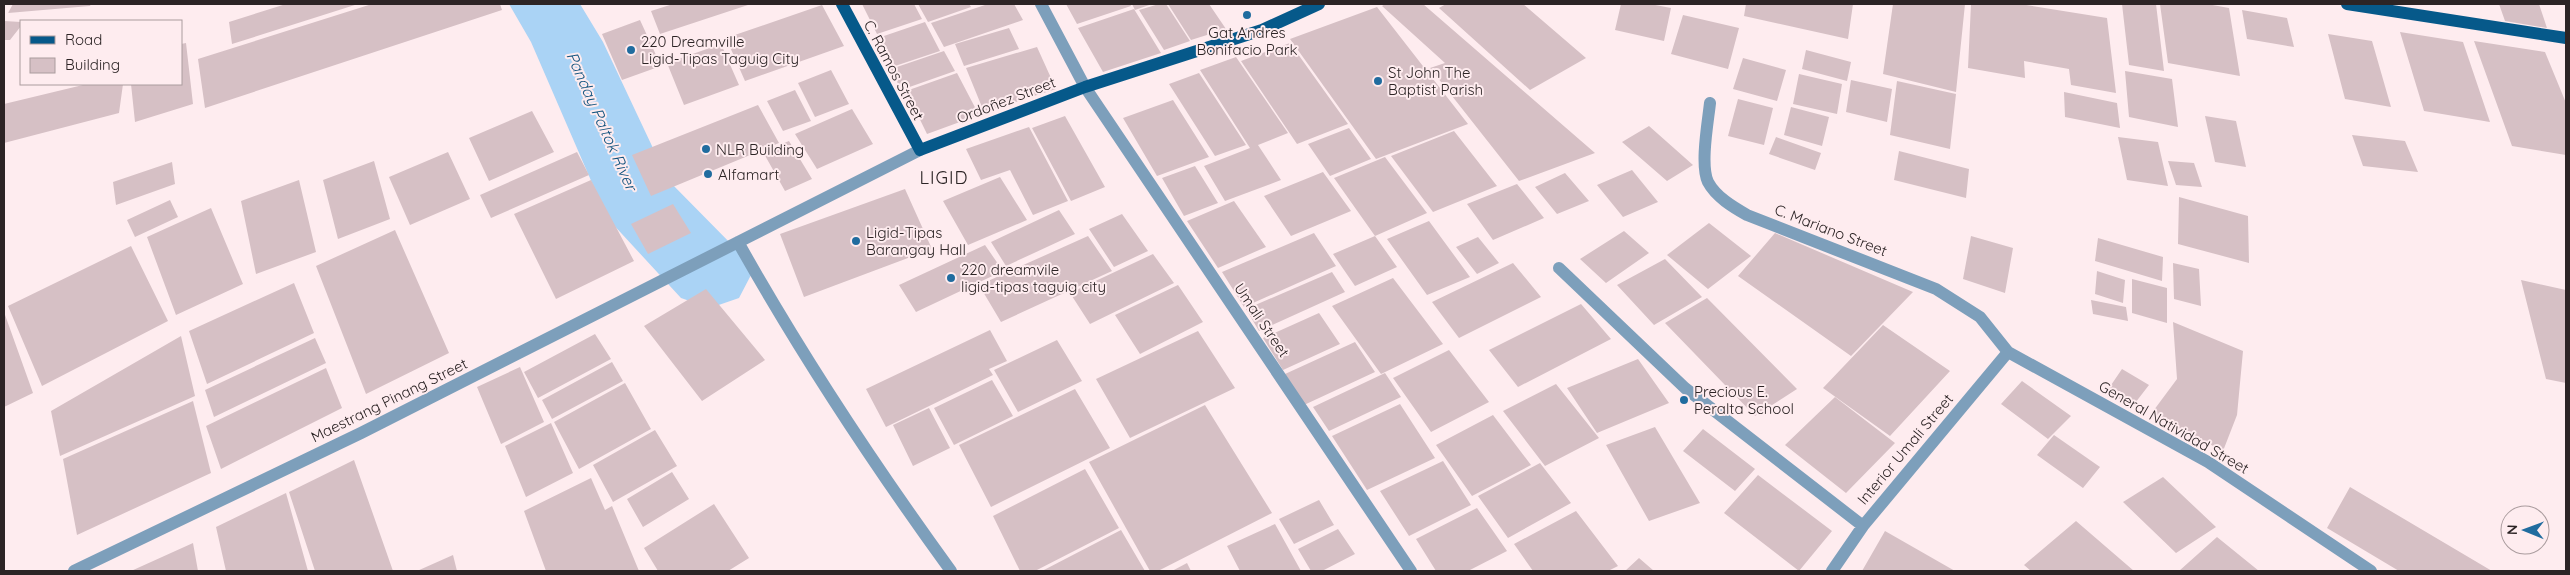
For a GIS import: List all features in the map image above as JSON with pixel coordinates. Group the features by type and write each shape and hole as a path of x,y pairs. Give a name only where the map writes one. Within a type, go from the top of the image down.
{"main road":[{"name":"C. Ramos Street","path":"842,4 920,150"},
{"path":"2347,4 2566,38"},
{"name":"Ordoñez Street","path":"920,150 1085,87 1262,30 1313,5"}],"street":[{"name":"Umali Street","path":"1042,4 1085,87 1412,571"},
{"name":"C. Mariano Street","path":"1710,103 1705,178 1715,192 1747,215 1936,288 1980,317 2008,352"},
{"name":"Ordoñez Street","path":"715,254 920,150"},
{"path":"738,242 792,336 880,474 951,571"},
{"name":"Maestrang Pinang Street","path":"74,571 361,433 630,299 715,254"},
{"path":"1560,268 1685,388 1863,526"},
{"name":"Interior Umali Street","path":"1832,571 1863,526 2008,352"},
{"name":"General Natividad Street","path":"2008,352 2208,462 2371,571"}],"building":[{"path":"13,4 91,4 90,6 8,13"},
{"path":"286,4 358,4 232,44 229,22"},
{"path":"372,4 500,4 502,10 205,108 198,59"},
{"path":"673,4 751,4 660,34 651,11"},
{"path":"862,4 914,4 922,19 877,34"},
{"path":"918,4 969,4 971,7 928,22"},
{"path":"988,4 1014,4 1023,20 944,47 931,23"},
{"path":"1066,4 1130,4 1131,6 1077,24"},
{"path":"1132,4 1152,4 1135,10"},
{"path":"1159,4 1166,4 1190,41 1164,50 1139,10"},
{"path":"1168,4 1209,4 1226,29 1191,40"},
{"path":"1385,4 1423,4 1595,153 1519,181 1430,68 1445,63 1382,6"},
{"path":"1446,4 1523,4 1586,58 1530,90 1439,8"},
{"path":"1621,4 1650,4 1671,8 1664,41 1615,30"},
{"path":"1746,4 1853,4 1848,39 1744,16"},
{"path":"1893,4 1965,4 1956,92 1883,74"},
{"path":"1971,4 2020,4 2107,18 2116,93 2071,85 2069,69 2024,61 2025,78 1968,68"},
{"path":"2122,4 2156,4 2164,71 2129,65"},
{"path":"2160,4 2207,4 2229,8 2240,76 2168,63"},
{"path":"2499,4 2539,4 2547,28 2505,21"},
{"path":"822,5 844,46 745,81 726,38"},
{"name":"St John The Baptist Parish","path":"1377,7 1468,124 1376,159 1290,39"},
{"path":"1134,9 1161,53 1103,72 1078,28"},
{"path":"2242,10 2287,18 2294,47 2247,39"},
{"path":"1683,15 1739,28 1728,69 1671,54"},
{"name":"220 Dreamville Ligid-Tipas Taguig City","path":"640,20 661,66 622,80 602,34"},
{"path":"4,21 20,22 20,27 10,40 4,40"},
{"path":"925,22 940,51 895,66 881,37"},
{"path":"1009,28 1019,49 964,66 955,44"},
{"path":"2400,32 2463,42 2490,122 2424,111"},
{"path":"2328,34 2372,41 2391,107 2345,99"},
{"path":"2474,41 2545,52 2566,103 2566,155 2512,146"},
{"path":"186,43 193,104 135,122 131,85 182,85 182,44"},
{"path":"1290,43 1348,124 1297,144 1241,61"},
{"path":"721,44 739,85 684,105 667,63"},
{"path":"1037,47 1056,89 984,112 966,68"},
{"path":"1806,50 1851,62 1847,81 1802,69"},
{"path":"944,51 955,71 901,90 891,69"},
{"path":"1236,57 1288,133 1258,145 1281,180 1225,201 1204,166 1250,148 1200,70"},
{"path":"1743,58 1786,70 1777,101 1733,89"},
{"path":"831,70 849,104 815,117 798,83"},
{"path":"2125,71 2172,79 2178,127 2129,117"},
{"path":"957,73 979,115 927,134 906,91"},
{"path":"1199,73 1246,145 1215,156 1169,84"},
{"path":"1799,74 1842,84 1837,114 1793,104"},
{"path":"1851,80 1892,89 1887,122 1846,112"},
{"path":"1897,81 1956,94 1950,149 1890,135"},
{"path":"83,85 123,85 119,113 4,143 4,104"},
{"path":"795,90 811,121 783,131 767,101"},
{"path":"2064,92 2117,103 2120,128 2065,117"},
{"path":"1738,99 1773,108 1764,145 1728,136"},
{"path":"1173,100 1209,157 1157,176 1123,118"},
{"name":"NLR Building","path":"758,105 779,143 651,196 632,155"},
{"path":"1791,107 1829,117 1822,146 1784,135"},
{"path":"852,109 873,144 817,169 795,134"},
{"path":"532,111 554,152 489,181 469,138"},
{"path":"1065,116 1105,187 1071,201 1032,128"},
{"path":"2205,116 2236,121 2246,167 2215,162"},
{"path":"1649,126 1693,165 1667,181 1622,142"},
{"path":"1029,127 1068,201 1033,215 1010,170 981,180 966,149"},
{"path":"1349,128 1371,159 1330,176 1308,144"},
{"path":"1454,131 1497,186 1433,212 1391,156"},
{"path":"2352,135 2405,141 2418,172 2363,166"},
{"path":"1776,137 1821,153 1815,170 1769,154"},
{"path":"2118,137 2158,142 2168,186 2127,180"},
{"path":"789,141 812,179 785,191 763,152"},
{"path":"1899,151 1969,169 1966,198 1894,180"},
{"path":"448,152 470,199 410,225 389,177"},
{"path":"577,152 589,175 491,218 480,195"},
{"path":"1385,157 1427,213 1375,236 1334,178"},
{"path":"374,161 390,219 338,239 323,180"},
{"path":"2168,161 2194,163 2202,187 2176,185"},
{"path":"172,162 175,184 116,205 113,182"},
{"path":"1195,166 1218,203 1184,216 1162,178"},
{"path":"1632,170 1658,202 1623,217 1597,185"},
{"path":"1323,172 1351,211 1291,236 1264,196"},
{"path":"1565,173 1589,201 1557,214 1535,187"},
{"path":"1000,177 1027,220 968,245 943,201"},
{"path":"299,180 316,252 256,274 241,201"},
{"path":"591,180 634,261 556,299 514,214"},
{"path":"1517,184 1544,218 1493,240 1467,204"},
{"name":"Ligid-Tipas Barangay Hall","path":"905,189 932,249 804,297 780,234"},
{"path":"2179,197 2248,216 2249,263 2178,244"},
{"path":"170,200 178,217 135,237 127,220"},
{"path":"1234,201 1266,247 1218,268 1187,221"},
{"path":"673,204 691,233 648,254 631,224"},
{"path":"211,208 243,284 176,315 147,237"},
{"path":"1059,210 1075,234 1006,266 991,242"},
{"path":"1122,214 1148,251 1114,267 1089,229"},
{"path":"1429,221 1470,277 1427,295 1387,239"},
{"path":"1709,223 1751,256 1708,289 1667,255"},
{"path":"395,230 449,353 366,394 316,266"},
{"path":"1624,231 1649,253 1606,283 1580,259"},
{"path":"1314,233 1336,266 1244,307 1222,272"},
{"path":"1775,233 1913,292 1851,356 1738,276"},
{"path":"1088,236 1112,271 1001,322 979,285"},
{"path":"1375,236 1397,267 1355,286 1333,254"},
{"path":"1971,236 2013,248 2005,293 1963,279"},
{"path":"1478,237 1499,263 1477,274 1456,247"},
{"path":"2098,238 2163,257 2162,281 2095,261"},
{"name":"220 dreamvile ligid-tipas taguig city","path":"985,245 1003,271 916,312 899,285"},
{"path":"131,246 168,321 42,386 8,306"},
{"path":"1153,254 1174,283 1090,324 1070,293"},
{"path":"1665,259 1702,297 1654,325 1617,285"},
{"path":"1513,263 1541,297 1459,338 1432,302"},
{"path":"2173,263 2199,269 2201,306 2174,299"},
{"path":"2097,271 2125,280 2123,303 2095,294"},
{"path":"1332,272 1345,292 1259,331 1246,309"},
{"path":"1393,278 1443,344 1381,374 1332,306"},
{"path":"2132,279 2167,288 2167,323 2132,313"},
{"path":"2521,280 2566,290 2566,383 2546,379"},
{"path":"294,283 314,333 207,384 189,331"},
{"path":"1178,285 1203,322 1140,354 1115,315"},
{"path":"706,289 765,360 702,401 644,326"},
{"path":"1707,298 1797,389 1755,416 1665,323"},
{"path":"2091,300 2126,307 2128,321 2093,314"},
{"path":"1581,304 1611,339 1518,387 1489,350"},
{"path":"4,312 33,393 4,407"},
{"path":"1319,313 1340,344 1283,370 1263,338"},
{"path":"2173,322 2243,351 2237,415 2223,451 2151,414 2177,379"},
{"path":"1883,325 1950,371 1890,436 1823,388"},
{"path":"990,330 1007,361 989,369 993,375 886,427 866,389"},
{"path":"1198,331 1235,388 1130,438 1096,379"},
{"path":"595,334 611,359 538,398 524,372"},
{"path":"181,336 195,396 60,456 51,411"},
{"path":"315,338 326,363 214,417 205,390"},
{"path":"1057,340 1082,381 1018,412 994,370"},
{"path":"1355,342 1375,372 1304,405 1285,374"},
{"path":"1449,350 1489,402 1431,432 1393,378"},
{"path":"1638,359 1669,403 1597,433 1567,388"},
{"path":"612,362 623,381 552,419 542,400"},
{"path":"520,367 544,422 501,444 477,387"},
{"path":"326,368 342,408 221,469 206,426"},
{"path":"2122,369 2149,385 2132,407 2107,391"},
{"path":"1385,373 1401,397 1329,431 1313,407"},
{"path":"992,380 1013,416 954,445 934,408"},
{"path":"2022,381 2071,416 2048,439 2001,404"},
{"path":"625,383 651,429 579,469 554,422"},
{"path":"1556,384 1599,438 1545,466 1503,411"},
{"path":"1075,389 1110,448 991,507 959,445"},
{"path":"1835,397 1895,443 1846,493 1785,445"},
{"path":"193,401 211,473 77,535 63,459"},
{"path":"1400,404 1435,458 1367,490 1332,436"},
{"path":"1205,405 1272,513 1158,571 1150,571 1089,462"},
{"path":"929,408 950,448 913,466 893,425"},
{"path":"1493,415 1531,465 1472,496 1436,445"},
{"path":"551,423 573,473 526,497 505,446"},
{"path":"1655,427 1700,503 1649,521 1606,445"},
{"path":"1703,429 1755,469 1735,491 1683,451"},
{"path":"655,430 677,466 613,502 593,465"},
{"path":"2054,435 2100,467 2083,488 2037,455"},
{"path":"354,460 393,571 315,571 289,492"},
{"path":"1443,461 1471,505 1409,536 1380,491"},
{"path":"1540,463 1571,503 1508,538 1478,496"},
{"path":"1085,469 1119,528 1035,571 1020,571 993,516"},
{"path":"672,472 689,499 643,527 627,499"},
{"path":"1758,475 1832,531 1799,571 1724,513"},
{"path":"2163,477 2216,527 2176,553 2123,502"},
{"path":"591,478 605,510 612,506 639,571 546,571 524,511"},
{"path":"2350,487 2492,571 2399,571 2327,528"},
{"path":"286,493 308,571 226,571 216,527"},
{"path":"1319,500 1334,525 1294,544 1279,519"},
{"path":"714,504 749,558 728,571 658,571 644,548"},
{"path":"1477,508 1507,551 1468,571 1436,571 1416,539"},
{"path":"1576,511 1618,566 1608,571 1533,571 1514,544"},
{"path":"2076,521 2134,571 2031,571 2024,565"},
{"path":"1275,524 1301,571 1240,571 1227,546"},
{"path":"1338,529 1355,554 1322,571 1311,571 1298,549"},
{"path":"1121,530 1145,571 1042,571"},
{"path":"1885,531 1955,571 1862,571"},
{"path":"2217,537 2259,571 2179,571"},
{"path":"193,543 198,571 131,571"},
{"path":"453,555 457,571 417,571"},
{"path":"1639,558 1654,571 1625,571"},
{"path":"1187,563 1191,571 1172,571"}],"waterway":[{"name":"Panday Paltok River","path":"544,4 567,42 638,199 710,275"}],"place":[{"name":"Gat Andres Bonifacio Park","path":"1247,15"},
{"name":"220 Dreamville Ligid-Tipas Taguig City","path":"631,50"},
{"name":"St John The Baptist Parish","path":"1378,81"},
{"name":"NLR Building","path":"706,149"},
{"name":"Alfamart","path":"708,174"},
{"name":"Ligid-Tipas Barangay Hall","path":"856,241"},
{"name":"220 dreamvile ligid-tipas taguig city","path":"951,278"},
{"name":"Precious E. Peralta School","path":"1684,400"}],"district":[{"name":"LIGID","path":"944,177"}]}
